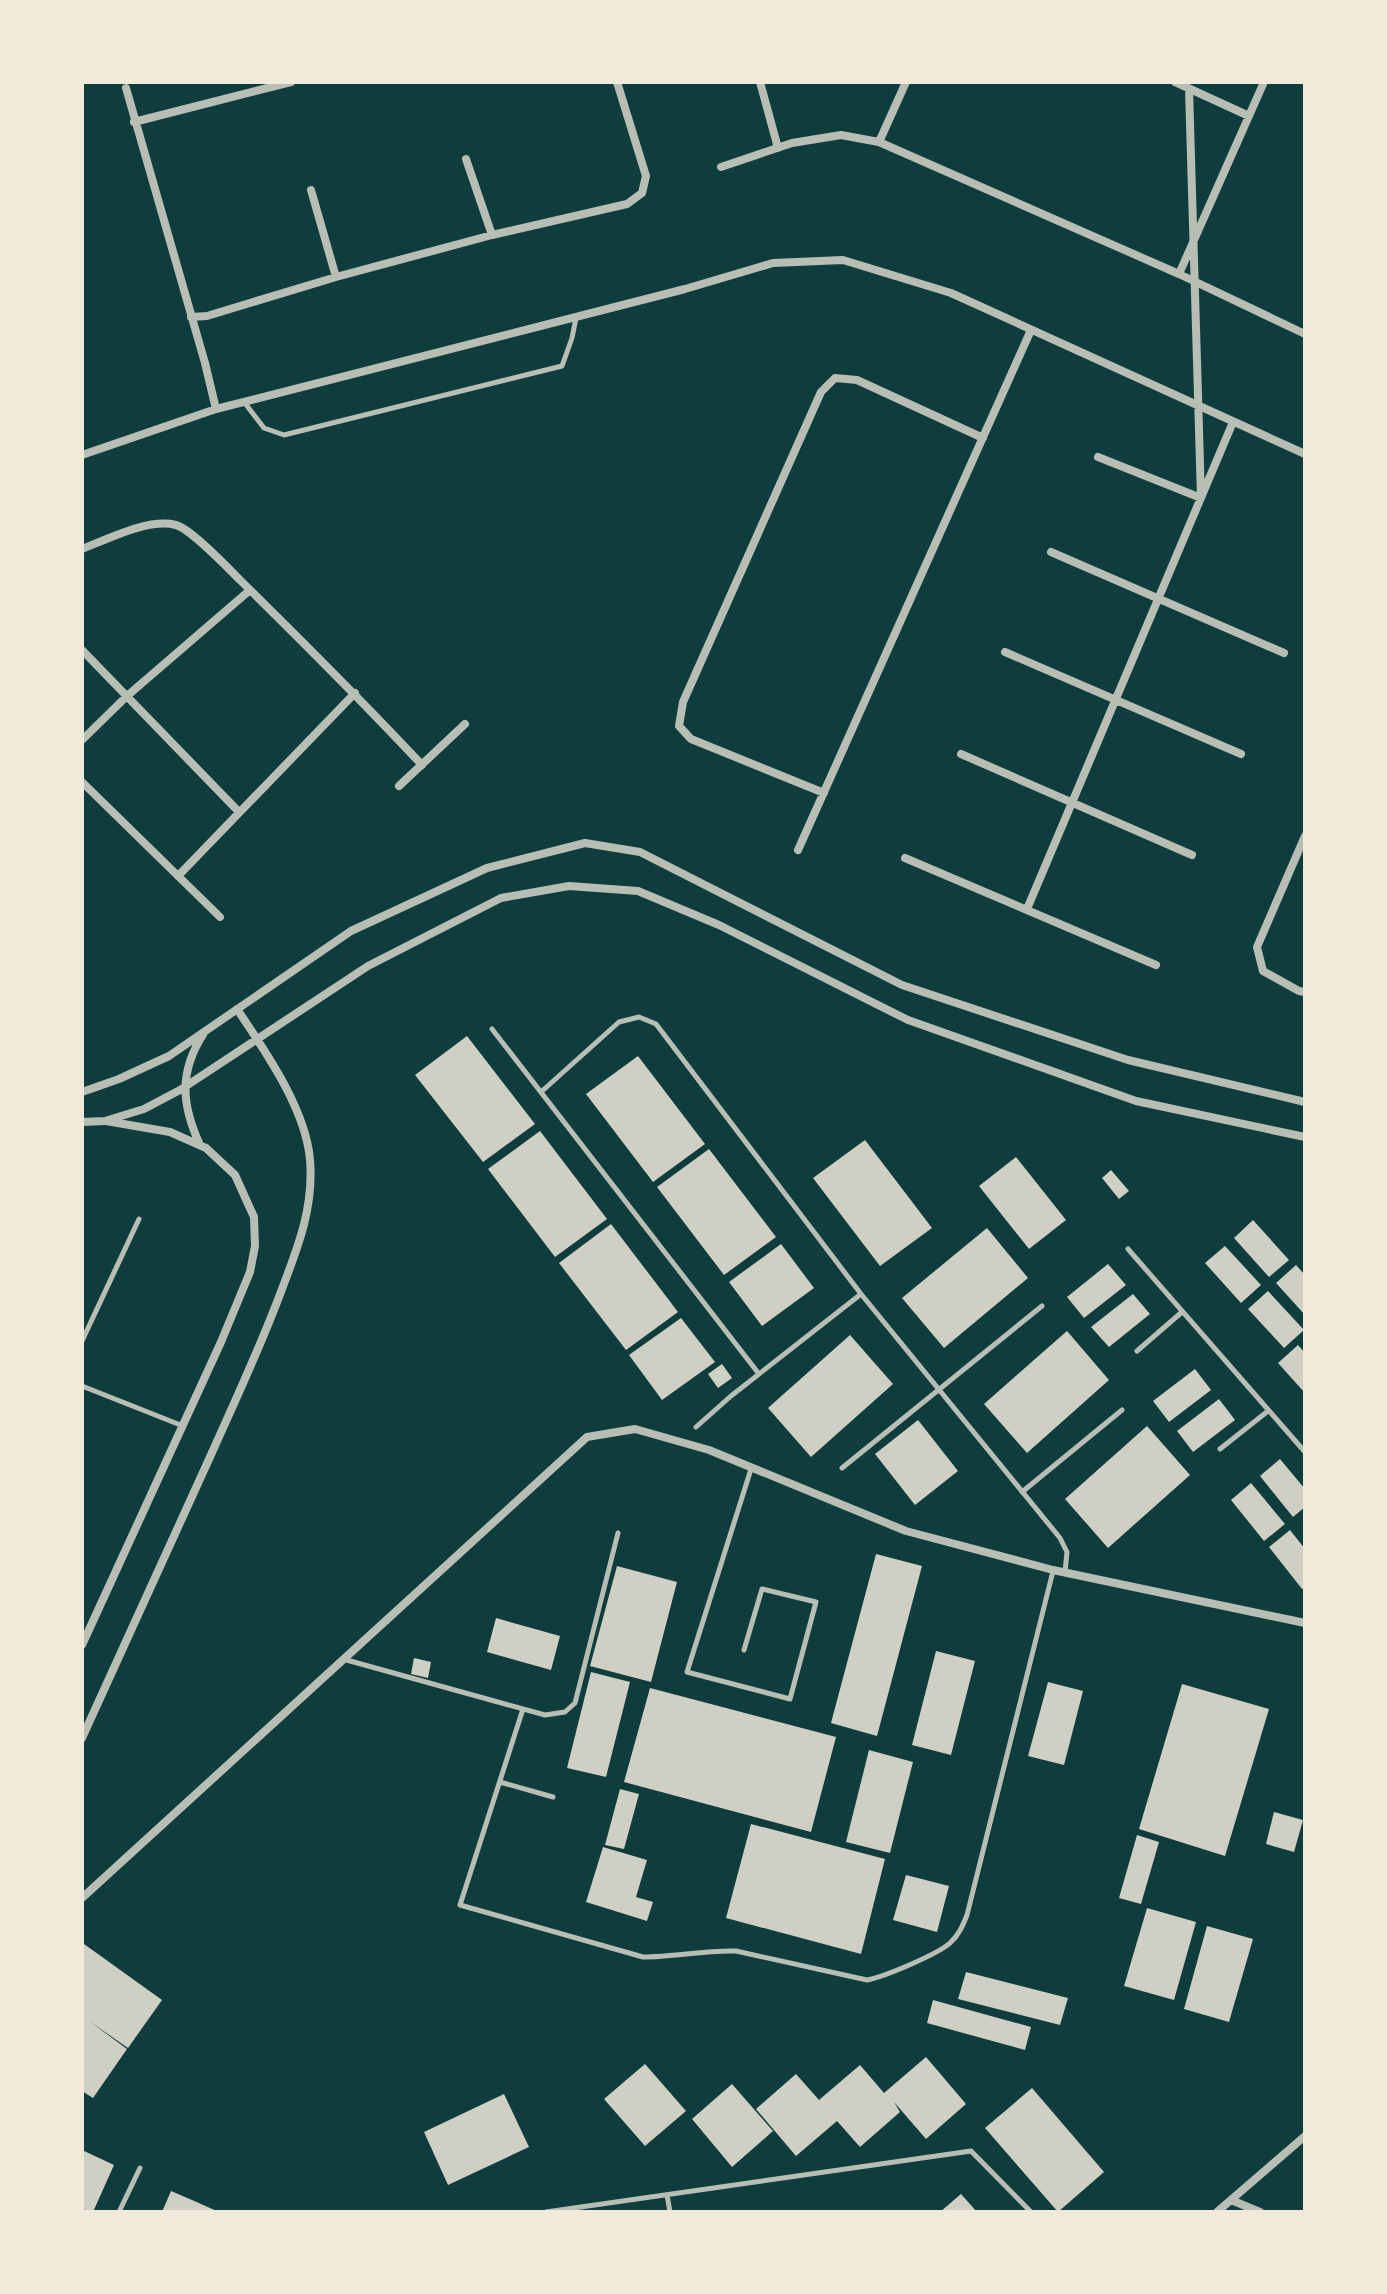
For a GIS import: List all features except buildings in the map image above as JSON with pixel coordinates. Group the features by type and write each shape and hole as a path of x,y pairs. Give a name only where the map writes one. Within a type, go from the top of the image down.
{"street":[{"path":"134,122 291,82"},
{"path":"191,317 207,316 492,235 627,204 642,193 646,176 617,82"},
{"path":"760,82 778,148"},
{"path":"879,142 906,82"},
{"path":"1175,82 1249,116"},
{"path":"1179,274 1264,82"},
{"path":"126,88 216,409"},
{"path":"1189,89 1201,498"},
{"path":"721,167 792,143 841,135 879,142 1304,330"},
{"path":"466,159 492,235"},
{"path":"311,190 336,277"},
{"path":"82,455 243,401 685,289 773,263 843,260 951,293 1305,454"},
{"path":"798,850 1031,330"},
{"path":"824,793 691,739 679,726 683,702 821,392 835,378 857,380 983,438"},
{"path":"1027,909 1233,422"},
{"path":"1098,457 1201,498"},
{"path":"82,549 143,525 177,525 204,545 250,590 355,693 422,765"},
{"path":"1051,552 1284,653"},
{"path":"82,740 127,696 250,590"},
{"path":"82,650 239,812"},
{"path":"1005,652 1241,754"},
{"path":"178,876 355,693"},
{"path":"399,786 465,724"},
{"path":"961,754 1192,855"},
{"path":"82,782 220,917"},
{"path":"1304,840 1257,947 1263,971 1305,992"},
{"path":"82,1092 169,1056 351,931 487,868 585,843 640,852 902,985 1128,1060 1305,1102"},
{"path":"905,858 1156,965"},
{"path":"105,1121 144,1109 185,1086 368,966 501,898 569,886 638,891 719,925 908,1020 1136,1101 1305,1137"},
{"path":"82,1738 264,1338 308,1211 310,1159 304,1132 288,1093 237,1009"},
{"path":"200,1145 190,1119 186,1070 193,1051 208,1029"},
{"path":"82,1122 105,1121 170,1132 206,1148 235,1175 254,1217 255,1246 250,1272 233,1314 82,1645"},
{"path":"82,1898 587,1437 635,1429 709,1450 906,1531 1065,1573 1305,1623"},
{"path":"1217,2212 1305,2136"},
{"path":"1231,2200 1260,2212"}],"lane":[{"path":"243,401 264,428 284,435 562,366 576,317"},
{"path":"541,1092 619,1022 639,1017 656,1024 861,1294 1060,1538 1067,1552 1065,1573"},
{"path":"492,1029 759,1374"},
{"path":"82,1341 139,1219"},
{"path":"1128,1249 1305,1452"},
{"path":"696,1427 861,1294"},
{"path":"842,1468 1042,1306"},
{"path":"1137,1351 1182,1312"},
{"path":"82,1386 183,1426"},
{"path":"1022,1492 1122,1410"},
{"path":"1220,1449 1268,1411"},
{"path":"744,1650 762,1589 816,1602 790,1699 687,1672 751,1469"},
{"path":"342,1659 545,1715 565,1712 575,1703 618,1533"},
{"path":"523,1709 460,1905 643,1957 736,1951 867,1980 882,1978 948,1945 960,1932 967,1915 1053,1570"},
{"path":"500,1782 553,1797"},
{"path":"546,2212 971,2151 1031,2212"},
{"path":"119,2212 140,2168"},
{"path":"667,2195 670,2212"}]}
